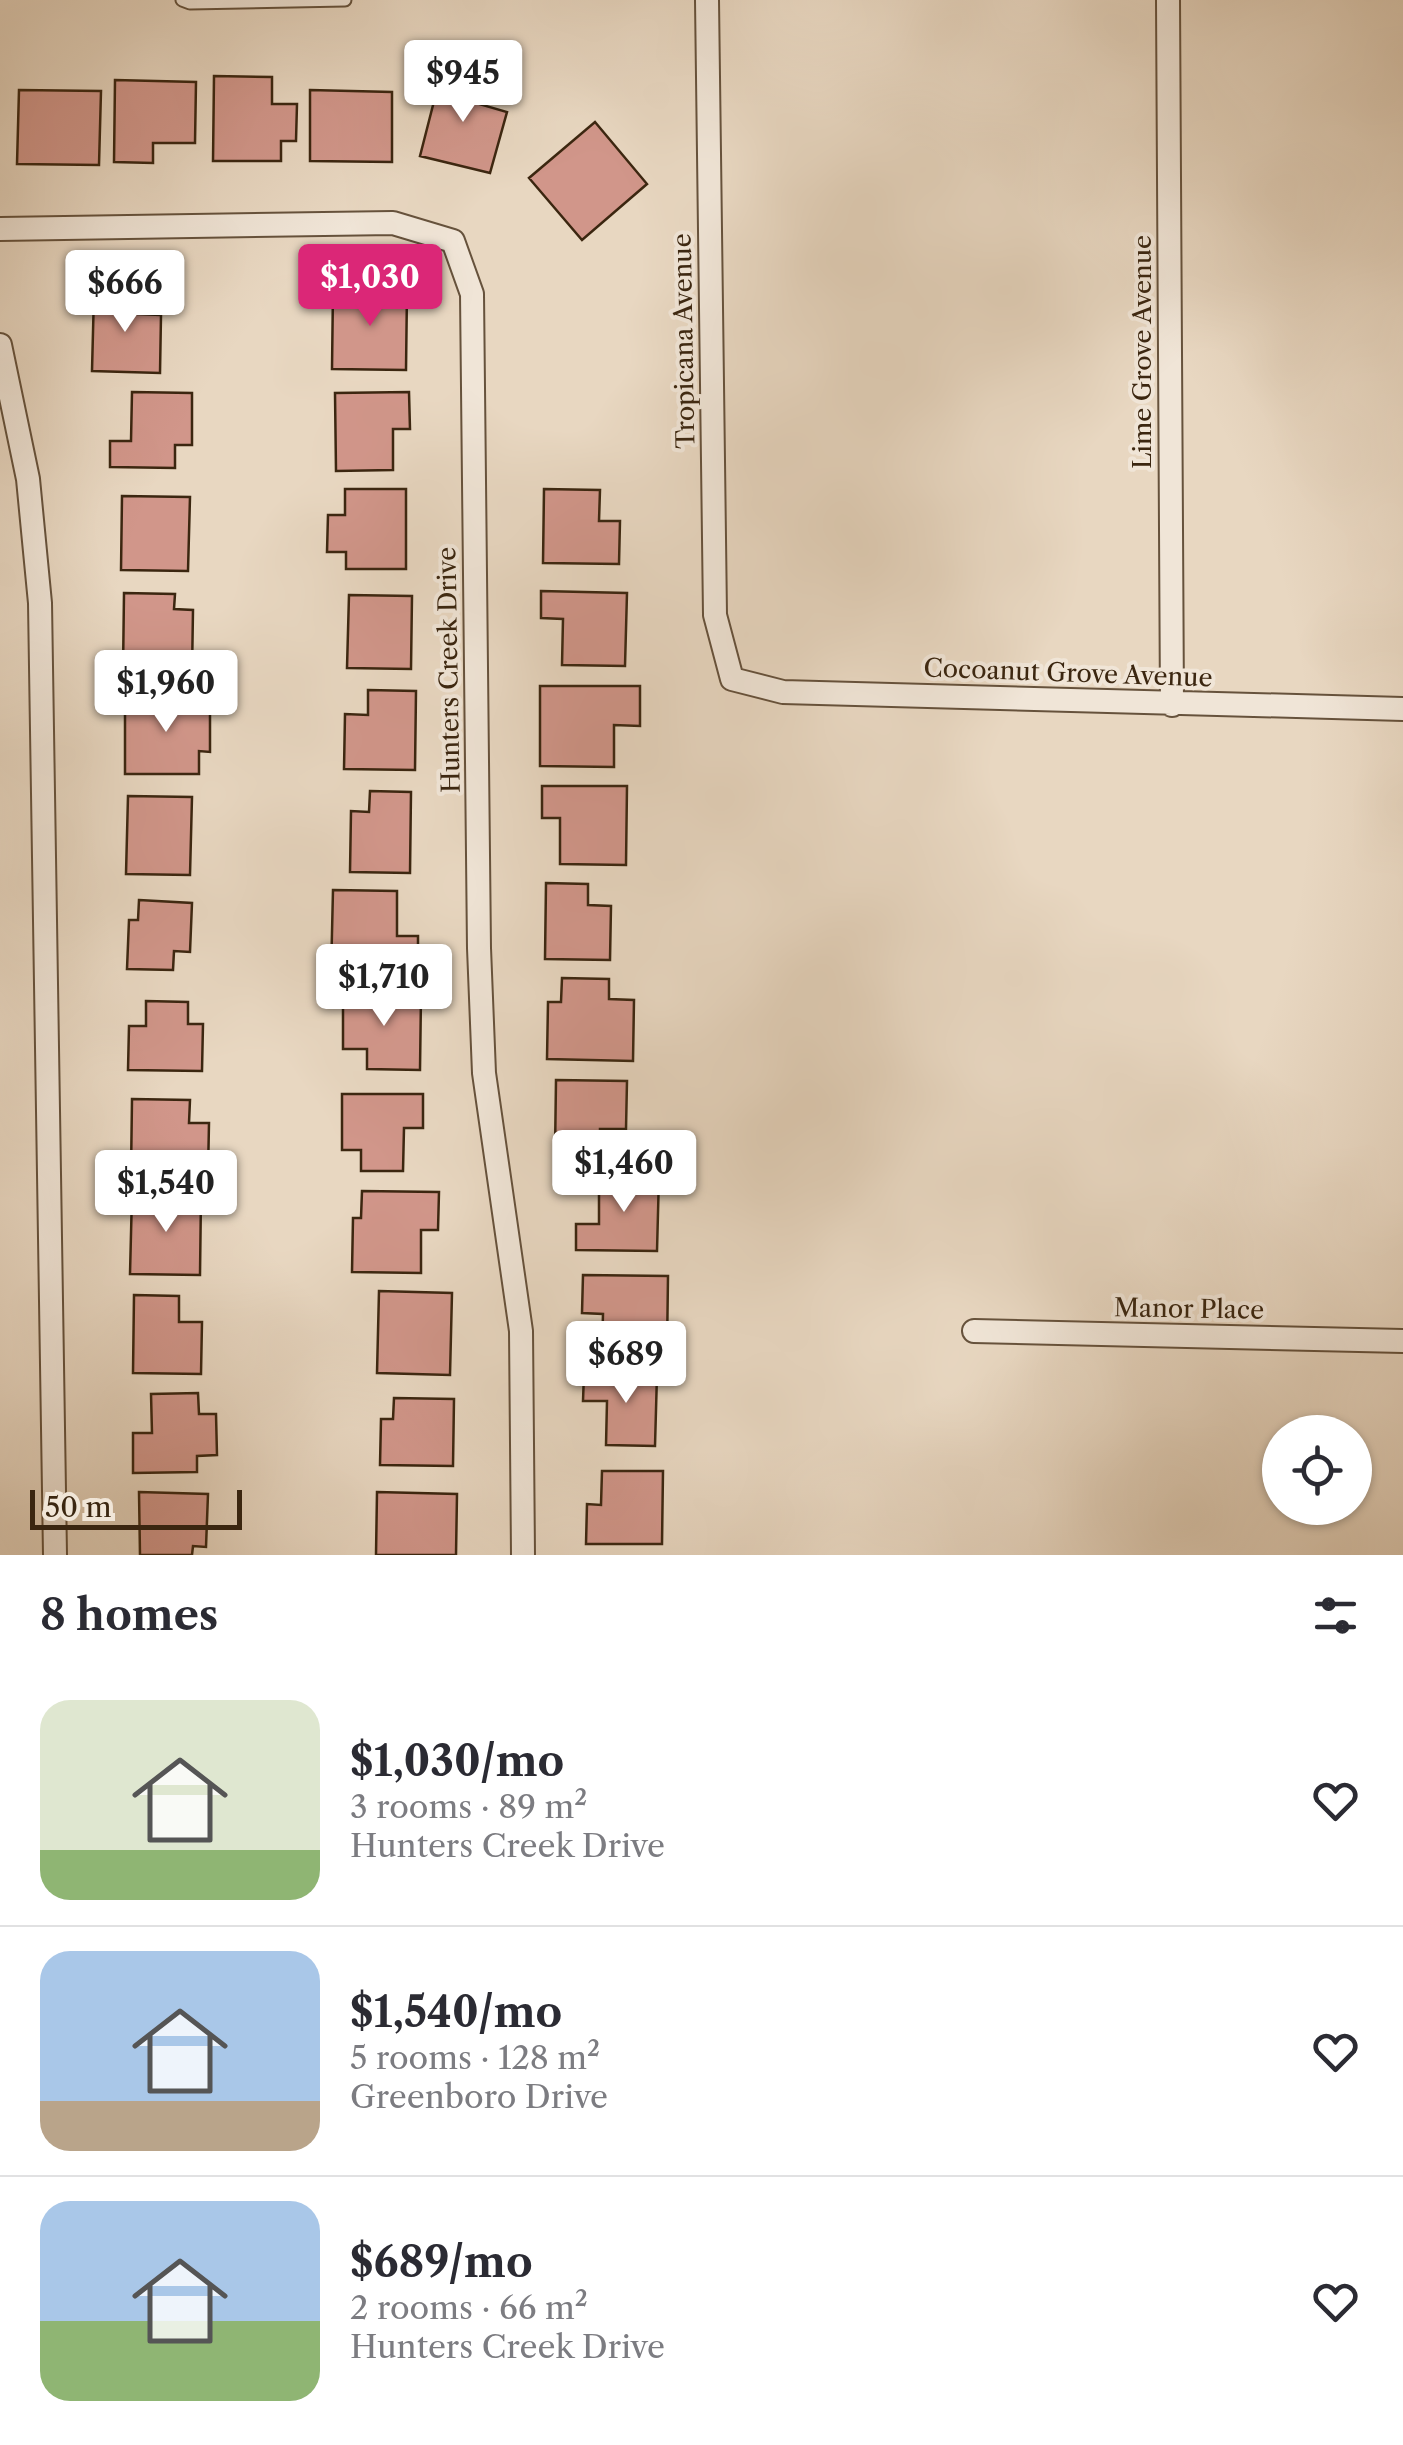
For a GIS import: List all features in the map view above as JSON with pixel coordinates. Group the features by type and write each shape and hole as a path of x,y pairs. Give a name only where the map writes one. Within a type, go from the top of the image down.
{"street":[{"name":"Tropicana Avenue","path":"707,0 715,615 732,679"},
{"name":"Lime Grove Avenue","path":"1168,0 1172,704"},
{"name":"Hunters Creek Drive","path":"0,230 394,224 453,241 472,294 484,1073 522,1330 523,1555"},
{"path":"0,345 7,408 28,479 40,603 55,1555"},
{"name":"Cocoanut Grove Avenue","path":"732,679 783,692 1403,709"},
{"name":"Manor Place","path":"974,1331 1403,1341"}],"lane":[{"path":"182,0 346,0"}],"building":[{"path":"442,70 485,81 479,104 507,112 490,173 420,156"},
{"path":"214,76 272,77 272,104 297,104 296,141 281,141 281,161 213,161"},
{"path":"115,80 196,82 195,143 153,143 153,163 114,162"},
{"path":"19,90 101,91 99,165 17,164"},
{"path":"310,90 392,92 392,162 310,161"},
{"path":"595,122 647,184 582,240 529,178"},
{"path":"333,289 407,290 406,370 332,369"},
{"path":"94,293 139,293 138,314 161,315 160,373 92,371"},
{"path":"132,392 192,393 192,445 175,445 175,468 110,467 110,441 131,441"},
{"path":"409,392 410,429 393,429 393,470 336,471 335,393"},
{"path":"345,489 406,489 406,569 346,569 346,552 327,552 328,515 345,515"},
{"path":"544,489 600,490 599,521 620,521 619,564 543,563"},
{"path":"122,496 190,497 188,571 121,570"},
{"path":"541,591 627,593 625,666 562,665 563,619 541,618"},
{"path":"124,593 175,594 174,609 193,610 192,673 123,672"},
{"path":"349,595 412,596 411,669 347,668"},
{"path":"540,686 640,686 640,726 614,725 614,767 540,766"},
{"path":"368,690 416,691 415,770 344,769 345,714 368,715"},
{"path":"125,698 210,699 210,752 199,751 199,774 125,774"},
{"path":"542,786 627,786 626,865 560,864 560,818 542,818"},
{"path":"370,791 411,792 410,873 350,872 351,811 369,812"},
{"path":"128,796 192,797 190,875 126,874"},
{"path":"546,883 588,884 588,905 611,906 610,960 545,959"},
{"path":"333,890 397,891 397,936 418,936 418,976 331,975"},
{"path":"139,900 192,903 190,952 174,951 173,970 127,969 129,920 138,920"},
{"path":"562,978 609,979 609,999 634,1000 633,1061 547,1059 548,1002 561,1002"},
{"path":"343,994 421,995 420,1070 367,1069 367,1049 343,1049"},
{"path":"146,1001 188,1002 188,1024 203,1024 202,1071 128,1070 129,1026 146,1026"},
{"path":"556,1080 627,1081 626,1129 600,1129 600,1153 555,1153"},
{"path":"342,1094 423,1094 423,1128 404,1128 403,1171 361,1171 361,1150 342,1150"},
{"path":"132,1099 190,1100 189,1123 209,1123 208,1174 131,1173"},
{"path":"599,1174 659,1175 657,1251 576,1250 576,1224 599,1224"},
{"path":"362,1191 439,1192 438,1230 421,1230 421,1273 352,1272 353,1218 361,1218"},
{"path":"132,1194 201,1195 200,1275 130,1274"},
{"path":"583,1275 668,1276 667,1351 602,1350 603,1314 582,1313"},
{"path":"379,1291 452,1293 450,1375 377,1373"},
{"path":"134,1295 179,1296 179,1322 202,1322 201,1374 133,1373"},
{"path":"584,1373 657,1374 655,1446 606,1445 607,1401 583,1401"},
{"path":"198,1393 199,1414 216,1414 217,1455 197,1456 197,1472 133,1473 133,1433 152,1433 151,1394"},
{"path":"394,1398 454,1399 453,1466 380,1465 381,1419 393,1419"},
{"path":"602,1471 663,1471 662,1544 586,1544 587,1504 601,1505"},
{"path":"139,1492 208,1494 206,1547 193,1546 192,1555 140,1555"},
{"path":"377,1492 457,1494 456,1555 376,1555"}]}
